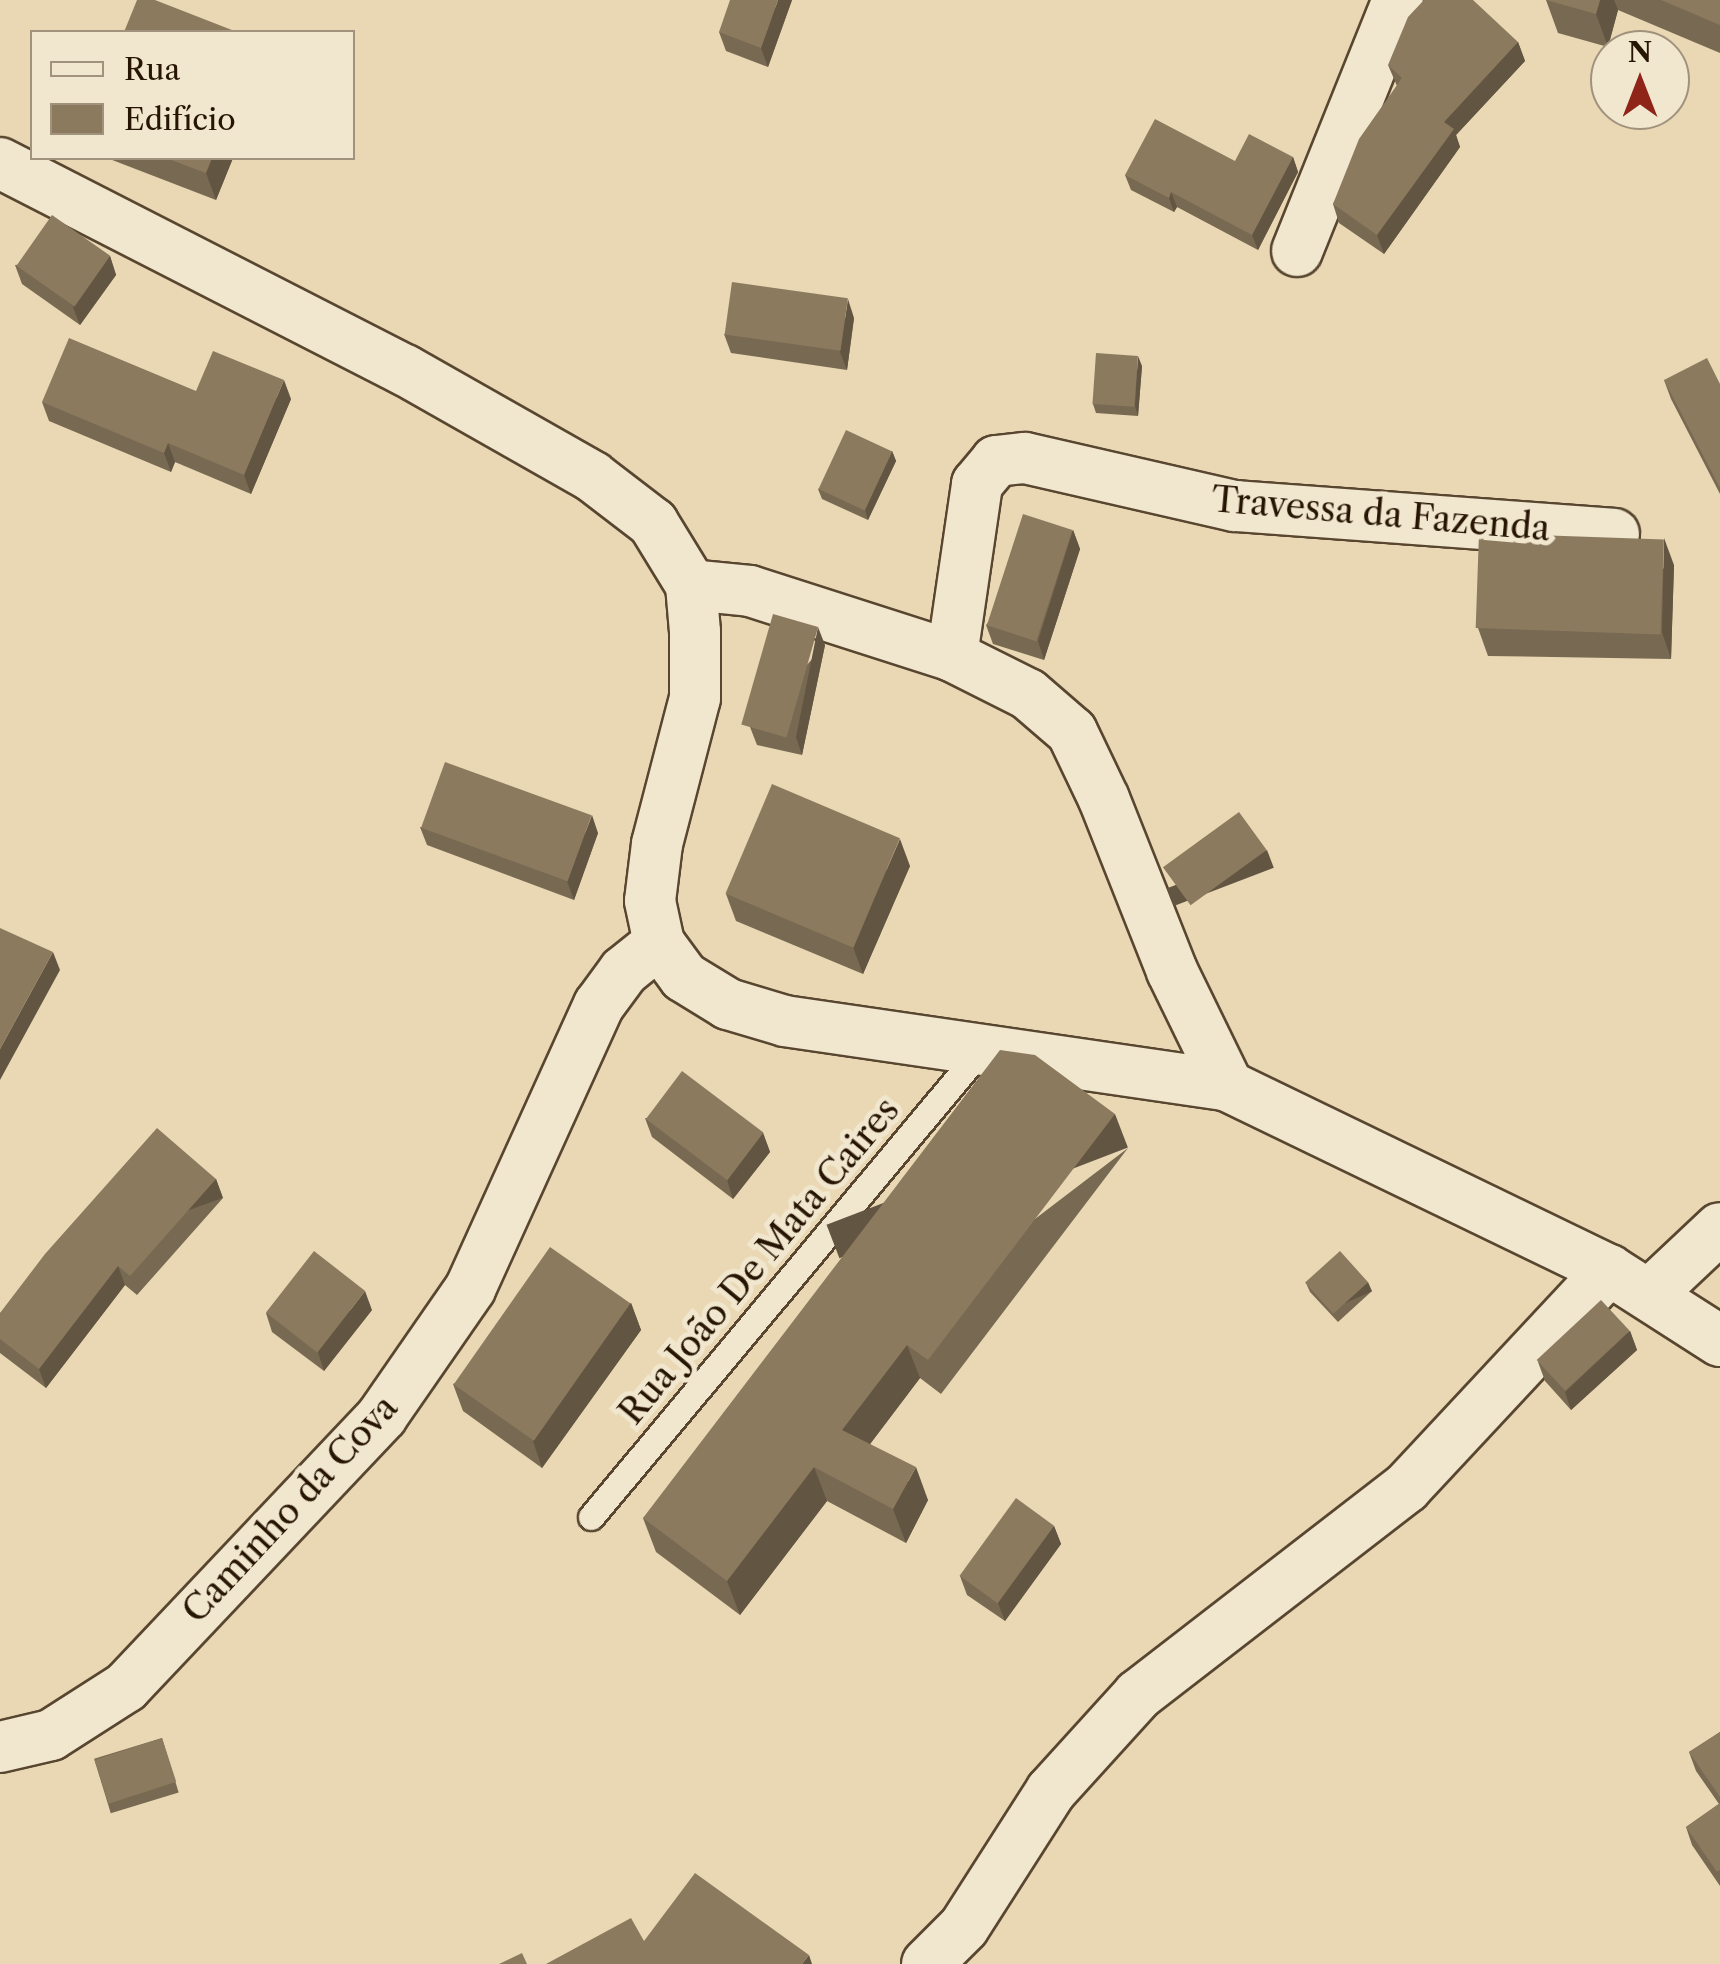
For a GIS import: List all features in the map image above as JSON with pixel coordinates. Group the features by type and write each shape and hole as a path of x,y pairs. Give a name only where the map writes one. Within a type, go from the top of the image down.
{"street":[{"path":"1297,251 1398,0"},
{"path":"0,163 405,370 593,476 654,524 691,585 694,698 657,844 650,901 659,942 684,978 728,1004 785,1020 1228,1086 1630,1282 1720,1341"},
{"name":"Travessa da Fazenda","path":"952,656 977,484 996,461 1025,458 1234,506 1614,534"},
{"path":"691,585 750,591 952,656 1028,694 1072,732 1104,798 1172,971 1228,1086"},
{"name":"Caminho da Cova","path":"0,1747 51,1735 126,1686 382,1416 470,1289 599,1005 624,971 659,942"},
{"path":"926,1964 964,1927 1052,1791 1138,1695 1406,1488 1630,1282 1720,1228"}],"lane":[{"name":"Rua João De Mata Caires","path":"591,1517 981,1050"}],"building":[{"path":"137,0 155,0 232,30 125,30"},
{"path":"730,0 778,0 761,48 719,32"},
{"path":"1424,0 1473,0 1518,42 1444,122 1454,129 1377,235 1333,204 1359,139 1402,78 1388,65 1408,17"},
{"path":"1546,0 1600,0 1596,14"},
{"path":"1661,0 1720,0 1720,25"},
{"path":"1155,119 1235,161 1249,134 1293,157 1252,235 1171,192 1169,198 1125,175"},
{"path":"171,160 211,160 206,173"},
{"path":"52,215 110,256 75,307 16,266"},
{"path":"732,282 848,298 840,351 725,334"},
{"path":"69,338 196,391 213,351 284,380 244,475 168,443 164,453 42,402"},
{"path":"1096,353 1138,356 1134,407 1092,404"},
{"path":"1707,358 1720,384 1720,488 1664,380"},
{"path":"846,430 892,452 865,510 819,489"},
{"path":"1023,514 1072,530 1036,641 987,625"},
{"path":"1479,533 1664,539 1661,634 1476,628"},
{"path":"773,614 818,627 786,738 741,725"},
{"path":"445,762 592,815 568,881 421,828"},
{"path":"772,784 900,838 853,948 726,894"},
{"path":"1239,812 1267,850 1191,905 1163,867"},
{"path":"0,928 53,952 0,1049"},
{"path":"1000,1050 1035,1055 1115,1114 928,1360 907,1345 842,1430 916,1467 893,1509 814,1467 727,1581 643,1518"},
{"path":"682,1071 763,1132 727,1180 646,1119"},
{"path":"157,1128 216,1179 130,1276 118,1266 39,1369 0,1339 0,1313 45,1254"},
{"path":"550,1247 630,1303 534,1441 454,1385"},
{"path":"314,1251 365,1291 317,1352 266,1312"},
{"path":"1340,1251 1368,1282 1333,1314 1305,1282"},
{"path":"1601,1300 1630,1331 1565,1391 1537,1360"},
{"path":"1016,1498 1054,1526 998,1603 960,1576"},
{"path":"1720,1732 1720,1797 1689,1752"},
{"path":"162,1738 176,1782 109,1804 94,1760"},
{"path":"1720,1803 1720,1870 1717,1872 1686,1827"},
{"path":"695,1873 809,1955 802,1964 546,1964 631,1918 644,1941"},
{"path":"522,1953 527,1964 499,1964"}]}
